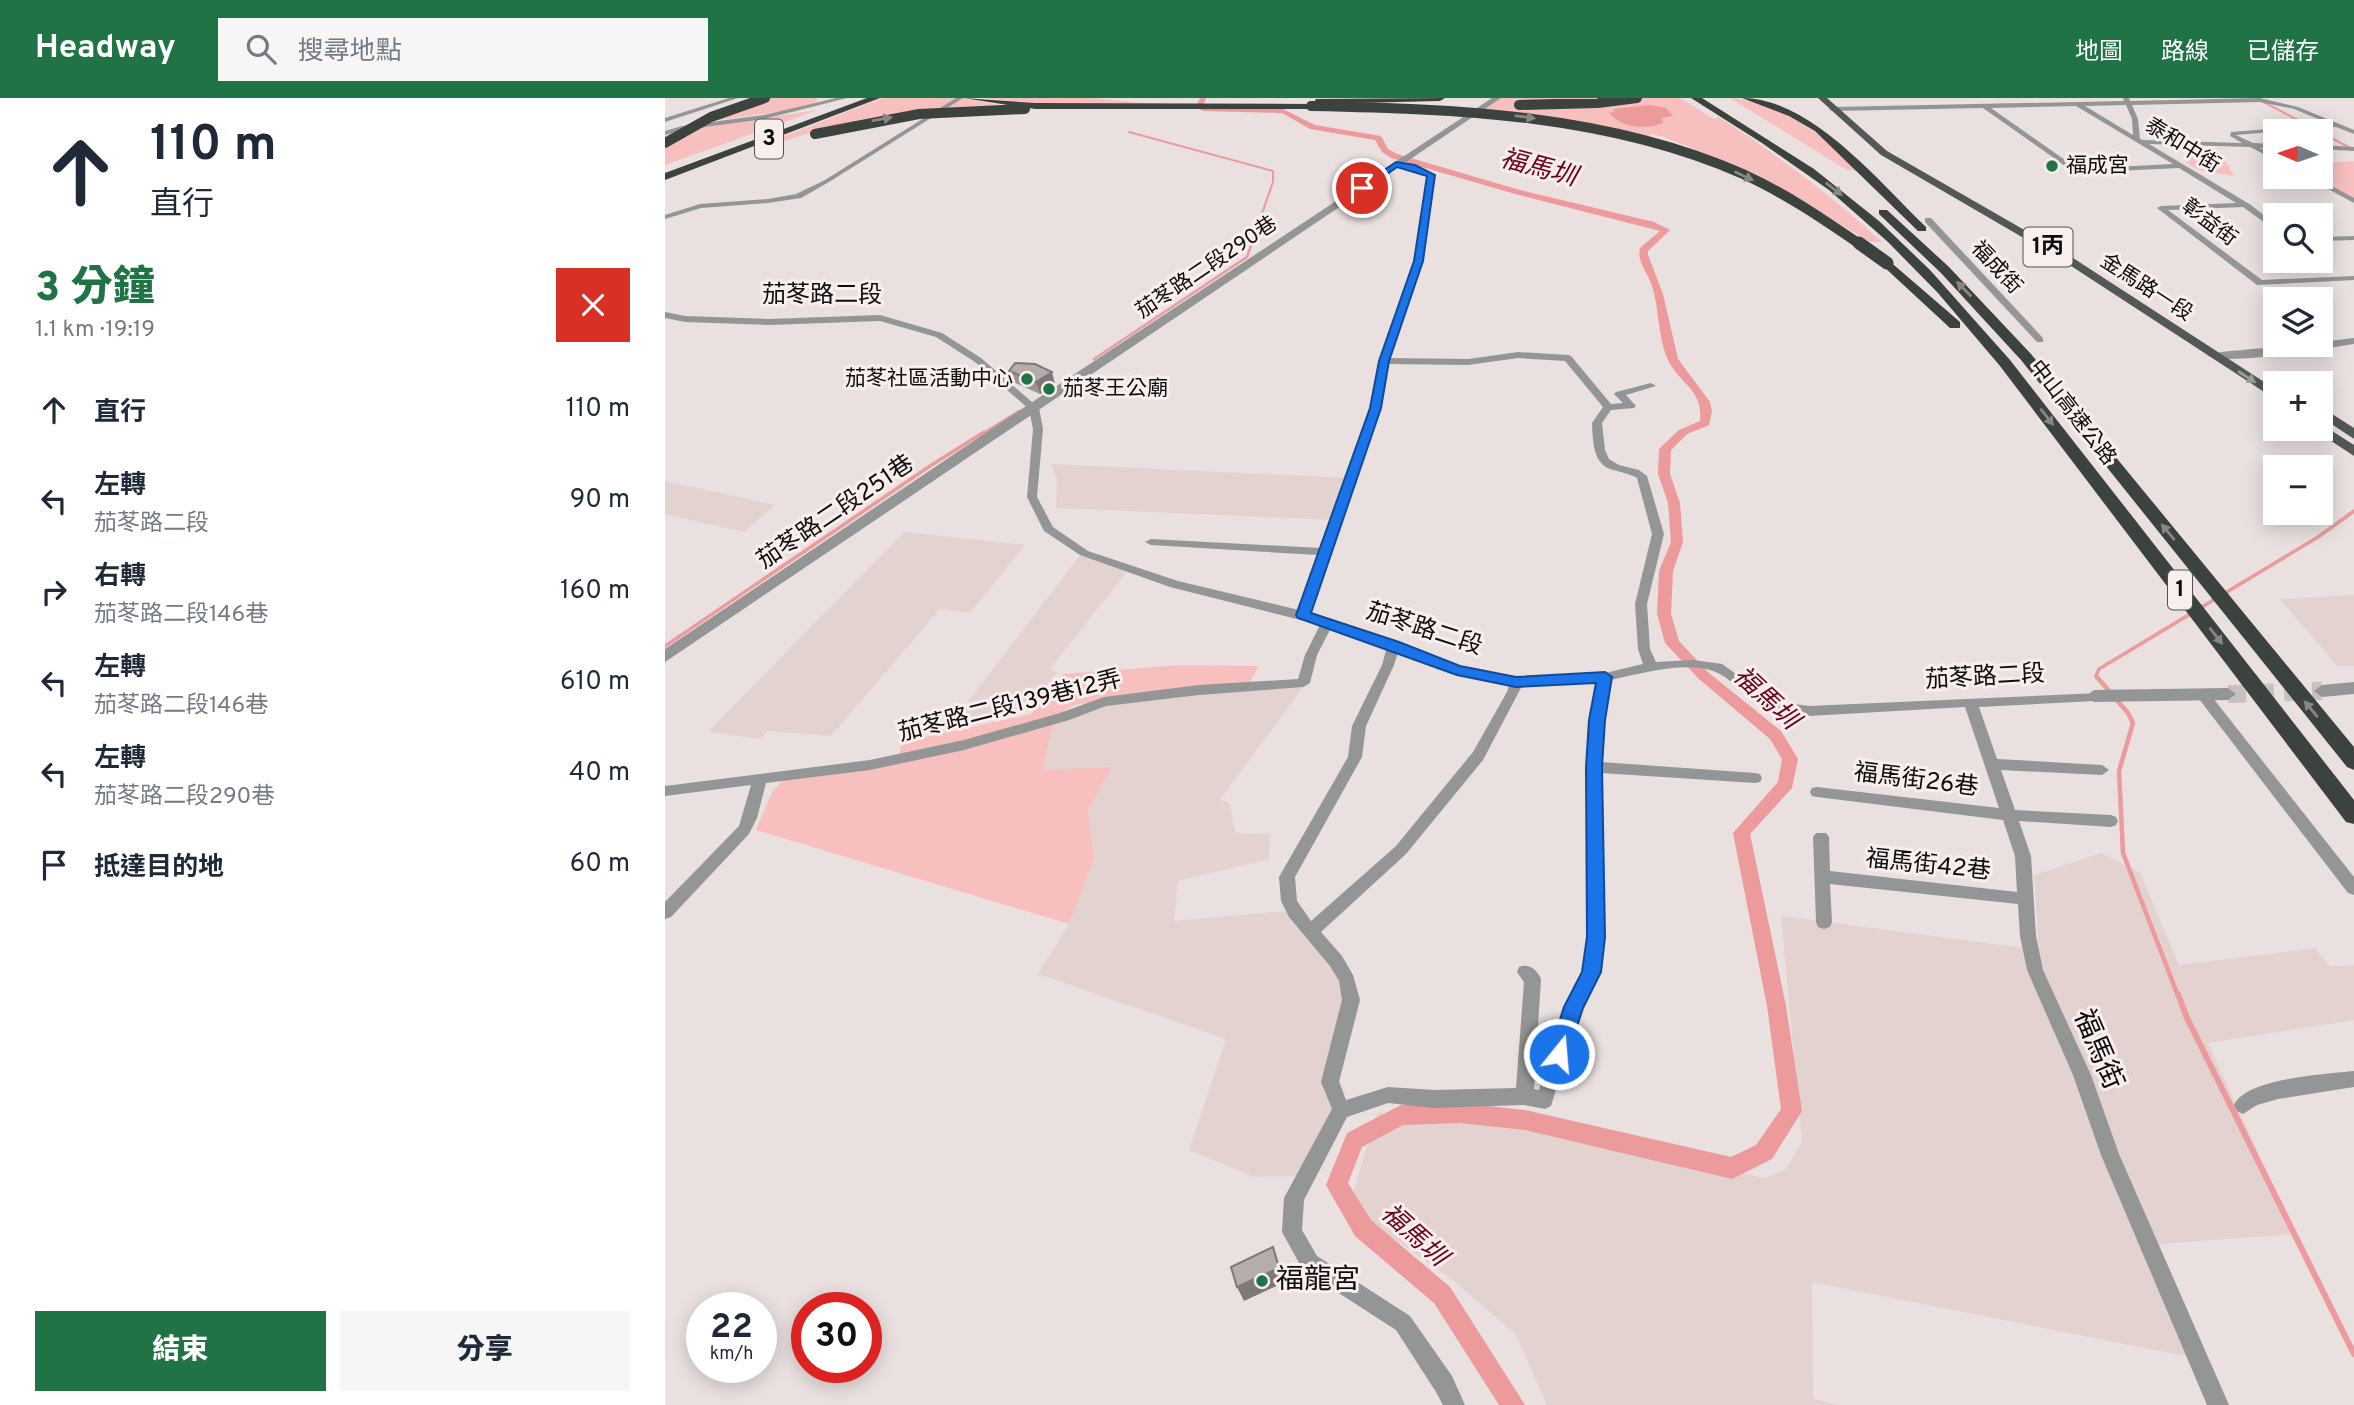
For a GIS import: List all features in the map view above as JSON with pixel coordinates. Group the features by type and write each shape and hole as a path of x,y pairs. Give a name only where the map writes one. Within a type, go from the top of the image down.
{"highway":[{"path":"665,143 711,117 765,98"},
{"name":"3","path":"665,169 856,98"},
{"name":"3","path":"665,177 875,98"},
{"path":"968,98 1015,105 1116,107"},
{"path":"1109,98 1201,103 1440,98"},
{"path":"1126,98 1137,100"},
{"path":"1356,101 1382,98"},
{"path":"665,183 815,134 886,118 948,111 1116,107 1544,105 1637,98"},
{"name":"中山高速公路","path":"1696,98 1801,163 1876,224 1959,310 2005,363 2354,816"},
{"name":"中山高速公路","path":"1712,98 1793,145 1880,209 1945,270 2042,376 2354,762"},
{"path":"1747,98 1799,117 1831,140 1982,289 2004,318 2026,357"},
{"path":"1311,106 1452,109 1570,123 1680,150 1746,176 1816,215 1887,263 1921,292 1992,365 2028,393"}],"main road":[{"name":"金馬路一段","path":"1822,98 1837,105 1884,153 2069,260 2216,350 2263,386"},
{"path":"2236,356 2263,373"},
{"path":"2333,420 2354,435"},
{"path":"2333,437 2354,452"}],"street":[{"path":"665,120 735,98"},
{"path":"665,133 792,112 844,98"},
{"path":"665,217 700,206 798,196 827,181 960,98"},
{"name":"茄苳路二段290巷","path":"1034,408 1497,98"},
{"path":"1928,98 1934,106"},
{"name":"泰和中街","path":"2069,98 2182,166 2263,219"},
{"path":"1837,105 2078,104 2128,100 2262,101 2296,108 2354,132"},
{"path":"2128,100 2140,140 2263,146"},
{"path":"1983,105 2070,167 2095,170 2182,166"},
{"path":"2263,152 2232,135 2233,133 2338,125"},
{"path":"2333,148 2352,149"},
{"path":"1303,615 1376,408 1384,361 1418,261 1431,175 1402,160"},
{"path":"2332,189 2354,201"},
{"name":"彰益街","path":"2244,205 2161,208 2260,283 2354,278"},
{"name":"福成街","path":"1928,220 2040,340"},
{"path":"2333,239 2354,238"},
{"name":"茄苳路二段","path":"665,315 685,319 769,322 880,318 939,335 978,359 1034,408 1038,429 1032,497 1048,529 1084,553 1174,584 1303,615 1394,645 1457,670 1516,682 1605,677 1656,666 1693,664 1717,667 1762,699 1809,711 2107,696 2228,694"},
{"path":"2333,333 2354,330"},
{"path":"2216,350 2236,356 2354,341"},
{"path":"2216,350 2263,342"},
{"path":"1384,361 1468,362 1518,355 1568,358 1608,407"},
{"path":"1608,407 1631,406 1619,394 1651,386"},
{"path":"1608,407 1597,423 1600,455 1604,462 1613,467 1630,468 1642,476 1658,534 1641,604 1644,649 1656,666"},
{"name":"茄苳路二段251巷","path":"665,657 1034,408"},
{"path":"1151,542 1327,552"},
{"name":"茄苳路二段139巷12弄","path":"665,791 870,765 964,745 1064,717 1104,702 1249,686 1303,683 1311,655 1327,624"},
{"path":"1341,1110 1329,1082 1351,1000 1347,980 1336,961 1296,917 1286,898 1287,877 1355,757 1359,726 1388,665 1394,645"},
{"path":"1454,1405 1444,1384 1403,1323 1310,1263 1292,1232 1294,1198 1341,1110 1388,1095 1434,1099 1524,1096 1545,1100 1573,1007 1591,972 1596,937 1594,767 1597,720 1605,677"},
{"path":"1311,931 1410,840 1478,756 1514,692 1516,682"},
{"path":"2322,691 2354,688"},
{"path":"2204,696 2354,890"},
{"name":"福馬街","path":"1971,704 2023,856 2028,936 2035,970 2082,1075 2110,1155 2218,1405"},
{"path":"1991,764 2102,770"},
{"path":"1594,767 1755,778"},
{"path":"665,912 744,830 751,819 755,788 761,779"},
{"name":"福馬街26巷","path":"1817,792 2010,815 2111,821"},
{"path":"1821,837 1824,922"},
{"name":"福馬街42巷","path":"1823,877 2027,899"},
{"path":"1524,1096 1533,979 1525,972"},
{"path":"2243,1105 2248,1099 2285,1089 2354,1079"}],"shaded area":[{"path":"772,98 816,98 818,101 791,110 713,121"},
{"path":"883,98 961,98 1000,105 820,130 757,147"},
{"path":"985,98 1091,98 1144,103 1031,103"},
{"path":"1498,98 1680,98 1714,119 1719,117 1762,146 1823,192 1882,242 1870,242 1756,174 1664,137 1651,134 1640,143 1530,122 1468,116"},
{"path":"1730,98 1768,107 1802,123 1862,170 1847,170"},
{"path":"1649,105 1666,108 1673,116 1662,118 1663,123 1641,127 1620,122 1609,113 1615,111 1613,109"},
{"path":"818,110 665,165 665,148 701,127"},
{"path":"2186,145 2191,151 2221,153 2234,176 2199,170 2186,163"},
{"path":"2354,161 2354,201 2332,189 2333,162"},
{"path":"1051,464 1352,478 1337,520 1056,508 1057,480"},
{"path":"665,481 775,505 744,532 665,514"},
{"path":"904,532 1025,545 970,613 940,609 831,736 768,731 761,739 708,732"},
{"path":"1084,550 1130,568 1049,670 1057,672 1037,699 996,720 945,732"},
{"path":"2354,595 2354,666 2337,666 2280,599"},
{"path":"1181,665 1259,666 1250,682 1074,705 1055,717 1043,770 1112,767 1088,810 1094,859 1069,924 756,830 772,792 784,779 899,755 902,742 1031,714 1063,674"},
{"path":"1303,687 1220,800 1229,803 1236,833 1270,834 1269,859 1178,881 1174,921 1297,910 1354,997 1333,1068 1345,1092 1300,1176 1254,1177 1189,1150 1226,1039 1038,974 1069,924 1094,859 1088,810 1111,768 1043,770 1055,717 1107,699"},
{"path":"2102,853 2140,873 2179,965 2315,948 2330,966 2354,965 2354,1020 2208,1043 2295,1234 2146,1245 2200,1359 1812,1282 1813,1399 1840,1405 1547,1405 1516,1335 1454,1281 1349,1207 1377,1113 1515,1118 1764,1178 1785,1170 1802,1142 1781,916 2039,950 2034,875"}],"building":[{"path":"1015,363 1035,364 1052,372 1036,382 1009,371"},
{"path":"1273,1247 1279,1268 1237,1287 1231,1267"}],"waterway":[{"name":"福馬圳","path":"1203,98 1199,107 1205,110 1283,111 1313,127 1378,138 1385,150 1394,156 1518,192 1666,230 1643,250 1643,255 1659,294 1673,359 1701,394 1706,411 1705,423 1683,432 1665,449 1664,474 1674,503 1677,542 1666,571 1664,614 1672,643 1704,676 1776,735 1790,759 1786,784 1741,833 1776,1006 1792,1111 1764,1152 1732,1168 1525,1120 1460,1113 1401,1115 1354,1140 1337,1185 1363,1228 1442,1295 1513,1405"},
{"path":"2256,98 2354,150"},
{"path":"1129,132 1273,171 1273,182 1251,245"},
{"path":"1094,359 1247,257 1252,243"},
{"path":"982,434 1019,411"},
{"path":"665,646 984,432"},
{"path":"2097,677 2099,669 2318,537 2354,511"},
{"path":"2097,677 2128,713 2133,723 2119,771 2123,853 2178,996"},
{"path":"2178,994 2187,1018 2354,1354"}],"tunnel":[{"path":"2228,694 2322,691"}],"place":[{"name":"福成宮","path":"2052,166"},
{"name":"茄苳社區活動中心","path":"1027,379"},
{"name":"茄苳王公廟","path":"1049,389"},
{"name":"福龍宮","path":"1262,1281"}],"route":[{"path":"1362,188 1396,164 1426,171 1431,175 1418,261 1384,361 1376,408 1303,615 1394,645 1457,670 1516,682 1605,677 1597,720 1594,767 1596,937 1591,972 1573,1007 1559,1054"}]}
